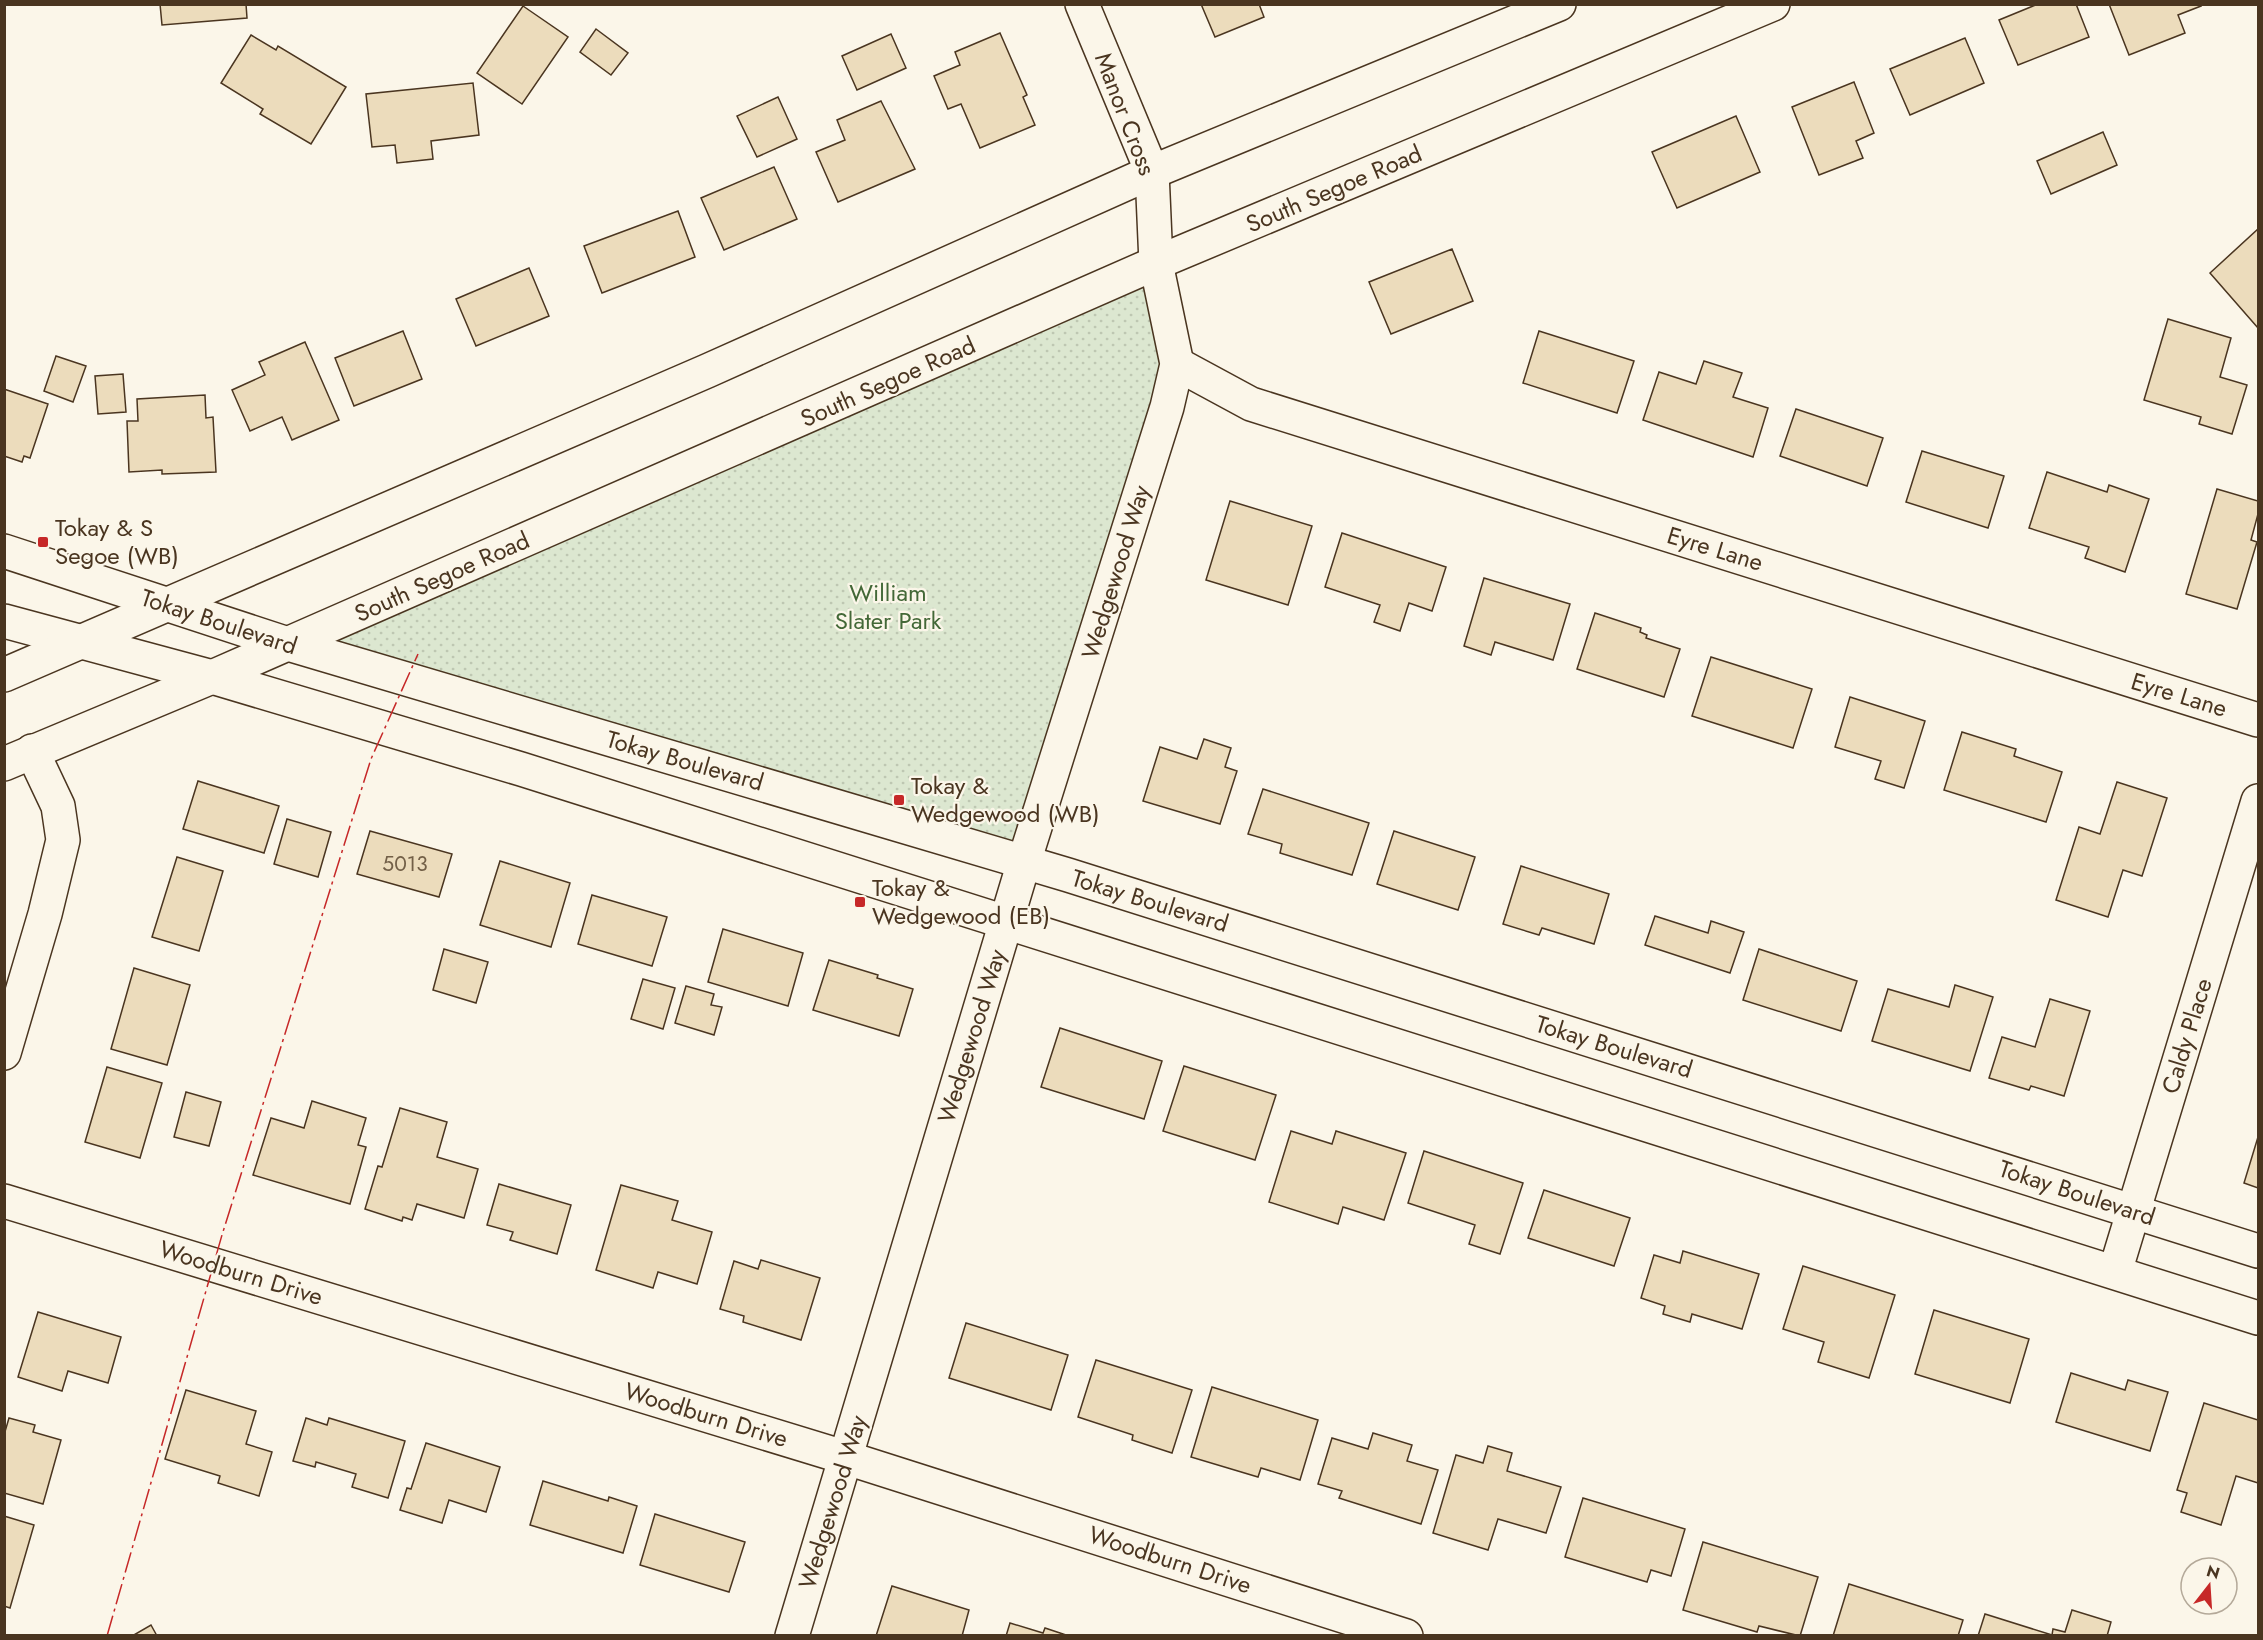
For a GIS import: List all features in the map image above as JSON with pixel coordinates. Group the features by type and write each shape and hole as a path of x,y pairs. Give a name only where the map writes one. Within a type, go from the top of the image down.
{"street":[{"name":"Manor Cross","path":"1082,4 1152,172 1156,263"},
{"path":"4,675 167,607 707,371 1152,172 1559,4"},
{"name":"South Segoe Road","path":"19,758 288,644 1728,14 1773,4"},
{"name":"Wedgewood Way","path":"792,1635 1024,862 1167,407 1177,364 1156,263"},
{"name":"Eyre Lane","path":"1177,364 1251,404 2259,720"},
{"name":"Tokay Boulevard","path":"4,551 167,607 288,644 1024,862 2259,1251"},
{"path":"4,621 212,677 533,772 2259,1318"},
{"path":"4,1053 45,914 63,840 58,806 19,758"},
{"name":"Caldy Place","path":"2115,1272 2259,801"},
{"name":"Woodburn Drive","path":"4,1201 847,1458 1406,1635"}],"green space":[{"name":"William Slater Park","path":"1156,263 1177,364 1024,862 288,644"}],"building":[{"path":"160,4 246,4 247,18 162,25"},
{"path":"1201,4 1259,4 1264,17 1215,37"},
{"path":"2038,4 2076,4 2089,37 2018,65 1999,20"},
{"path":"2109,4 2200,4 2201,6 2178,15 2185,33 2129,55"},
{"path":"523,6 568,37 522,104 477,73"},
{"path":"596,29 628,53 611,75 580,52"},
{"path":"1000,33 1027,95 1023,97 1035,125 980,148 961,104 948,109 934,76 960,65 955,52"},
{"path":"891,34 906,68 857,90 842,56"},
{"path":"251,35 276,50 278,46 346,87 311,144 260,114 263,109 221,83"},
{"path":"1965,38 1984,83 1910,115 1890,69"},
{"path":"1854,82 1874,133 1856,141 1863,158 1819,175 1792,107"},
{"path":"473,83 479,135 431,141 433,159 397,163 395,145 372,147 366,94"},
{"path":"778,97 797,139 757,157 737,116"},
{"path":"881,101 915,169 838,202 816,152 845,140 837,120"},
{"path":"1736,116 1760,172 1677,208 1652,152"},
{"path":"2103,132 2117,165 2051,194 2037,161"},
{"path":"774,167 797,219 724,250 701,198"},
{"path":"678,211 695,257 602,293 584,246"},
{"path":"2258,229 2258,328 2210,273"},
{"path":"1452,249 1473,301 1391,334 1369,282"},
{"path":"529,268 549,316 476,346 456,299"},
{"path":"2168,319 2231,338 2220,377 2247,385 2232,434 2199,424 2201,417 2144,400"},
{"path":"403,331 422,379 354,406 335,358"},
{"path":"1539,331 1634,361 1617,413 1523,383"},
{"path":"305,342 339,420 292,440 282,417 250,431 232,390 265,375 259,362"},
{"path":"56,356 86,366 73,402 44,391"},
{"path":"1704,361 1742,373 1733,397 1768,408 1753,457 1643,420 1659,372 1696,384"},
{"path":"123,374 126,412 98,414 95,376"},
{"path":"4,389 48,404 30,458 24,456 22,462 4,456"},
{"path":"205,395 206,418 213,417 216,472 162,474 162,470 129,472 127,421 138,421 137,399"},
{"path":"1796,409 1883,438 1867,486 1780,456"},
{"path":"1922,451 2004,476 1988,528 1906,502"},
{"path":"2047,472 2107,492 2109,485 2149,499 2125,572 2085,558 2089,547 2029,528"},
{"path":"2217,489 2258,501 2258,514 2251,540 2257,542 2237,609 2186,594"},
{"path":"1230,501 1312,526 1288,605 1206,580"},
{"path":"1342,533 1446,567 1432,611 1409,603 1400,631 1374,622 1380,605 1325,587"},
{"path":"1484,578 1570,604 1553,660 1495,642 1491,655 1464,646"},
{"path":"1595,613 1641,628 1640,632 1647,635 1646,638 1680,649 1664,697 1577,669"},
{"path":"1711,657 1812,689 1793,748 1692,716"},
{"path":"1850,697 1925,721 1904,788 1875,779 1881,761 1835,747"},
{"path":"1962,732 2016,749 2014,756 2062,772 2046,822 1944,790"},
{"path":"1204,739 1231,748 1225,767 1237,771 1220,824 1143,801 1160,747 1197,759"},
{"path":"198,781 279,806 264,853 183,829"},
{"path":"2117,782 2167,798 2142,876 2123,870 2108,917 2056,900 2079,827 2100,834"},
{"path":"1263,789 1369,823 1352,875 1280,853 1282,844 1248,834"},
{"path":"287,819 331,832 318,877 274,864"},
{"path":"370,831 452,854 439,897 357,874"},
{"path":"1394,831 1475,857 1458,910 1377,884"},
{"path":"177,857 223,871 199,951 152,937"},
{"path":"500,861 570,883 551,947 480,925"},
{"path":"1521,866 1609,894 1594,944 1542,928 1539,935 1503,924"},
{"path":"592,895 667,917 652,966 578,944"},
{"path":"1655,916 1708,933 1711,921 1744,932 1730,973 1645,945"},
{"path":"723,929 803,953 788,1006 708,982"},
{"path":"444,949 488,962 476,1003 433,990"},
{"path":"1759,949 1857,981 1841,1031 1743,1000"},
{"path":"829,960 878,975 877,978 913,989 899,1036 813,1010"},
{"path":"134,968 190,985 167,1065 111,1049"},
{"path":"643,979 675,988 663,1029 631,1019"},
{"path":"1955,985 1993,997 1970,1071 1872,1041 1888,989 1949,1007"},
{"path":"686,986 714,994 711,1005 722,1007 714,1035 675,1023"},
{"path":"2050,999 2090,1011 2064,1096 2031,1086 2029,1090 1989,1078 2002,1037 2035,1047"},
{"path":"1060,1028 1162,1061 1144,1119 1041,1087"},
{"path":"1184,1066 1276,1095 1255,1160 1163,1131"},
{"path":"107,1067 162,1083 140,1158 85,1142"},
{"path":"186,1092 221,1102 209,1146 174,1137"},
{"path":"312,1101 366,1118 358,1145 366,1147 350,1204 253,1175 271,1118 304,1128"},
{"path":"400,1108 447,1122 437,1157 478,1169 464,1218 417,1204 412,1220 403,1217 402,1221 365,1209 378,1166 382,1167"},
{"path":"1291,1131 1332,1144 1336,1131 1406,1153 1384,1220 1343,1207 1338,1224 1269,1202"},
{"path":"2258,1137 2258,1188 2244,1183"},
{"path":"1424,1151 1523,1183 1500,1254 1469,1244 1475,1225 1408,1203"},
{"path":"499,1184 571,1205 557,1254 510,1240 513,1232 487,1225"},
{"path":"621,1185 678,1201 672,1220 712,1232 697,1284 658,1272 653,1288 596,1270"},
{"path":"1544,1190 1630,1218 1614,1266 1528,1238"},
{"path":"1683,1251 1759,1274 1742,1329 1692,1314 1690,1322 1663,1314 1665,1306 1641,1298 1654,1255 1680,1263"},
{"path":"761,1260 820,1278 801,1340 743,1322 744,1316 720,1309 734,1261 758,1269"},
{"path":"1803,1266 1895,1295 1869,1378 1818,1362 1824,1342 1783,1329"},
{"path":"1934,1310 2029,1339 2010,1403 1915,1374"},
{"path":"38,1312 121,1337 108,1383 68,1371 62,1391 18,1377"},
{"path":"966,1323 1068,1355 1051,1410 949,1378"},
{"path":"1096,1360 1192,1390 1172,1453 1132,1440 1133,1435 1078,1417"},
{"path":"2071,1373 2125,1390 2128,1380 2168,1392 2150,1451 2056,1422"},
{"path":"1212,1387 1318,1420 1300,1480 1261,1468 1258,1477 1191,1457"},
{"path":"186,1390 256,1411 246,1444 272,1452 259,1496 218,1483 220,1476 165,1459"},
{"path":"2204,1403 2258,1420 2258,1483 2236,1476 2221,1525 2181,1512 2187,1493 2177,1490"},
{"path":"9,1418 35,1425 33,1432 61,1440 43,1504 4,1493 4,1435"},
{"path":"306,1418 327,1425 329,1418 405,1441 388,1498 352,1487 356,1474 316,1462 315,1467 293,1461"},
{"path":"1373,1433 1412,1445 1407,1461 1438,1470 1421,1524 1339,1498 1342,1491 1318,1484 1332,1438 1368,1449"},
{"path":"426,1443 500,1467 486,1512 449,1500 442,1523 400,1510 407,1488 411,1489"},
{"path":"1488,1446 1512,1453 1507,1471 1561,1487 1546,1533 1498,1519 1488,1550 1433,1533 1456,1455 1483,1463"},
{"path":"543,1481 608,1501 609,1497 637,1506 623,1553 530,1525"},
{"path":"1583,1498 1685,1529 1671,1576 1651,1570 1647,1582 1565,1557"},
{"path":"655,1514 745,1542 729,1592 640,1565"},
{"path":"4,1516 34,1525 10,1608 4,1606"},
{"path":"1703,1542 1818,1577 1800,1636 1759,1626 1757,1632 1683,1610"},
{"path":"1849,1584 1963,1620 1958,1636 1833,1636"},
{"path":"892,1586 969,1610 962,1636 876,1636"},
{"path":"2072,1610 2111,1622 2107,1636 1978,1636 1985,1614 2052,1635 2053,1629 2065,1632"},
{"path":"1010,1623 1043,1633 1045,1628 1069,1636 1006,1636"},
{"path":"151,1625 157,1636 132,1636"}],"power":[{"path":"107,1636 222,1235 371,759 418,654"}],"place":[{"name":"Tokay & S Segoe (WB)","path":"43,542"},
{"name":"Tokay & Wedgewood (WB)","path":"899,800"},
{"name":"Tokay & Wedgewood (EB)","path":"860,902"}]}
